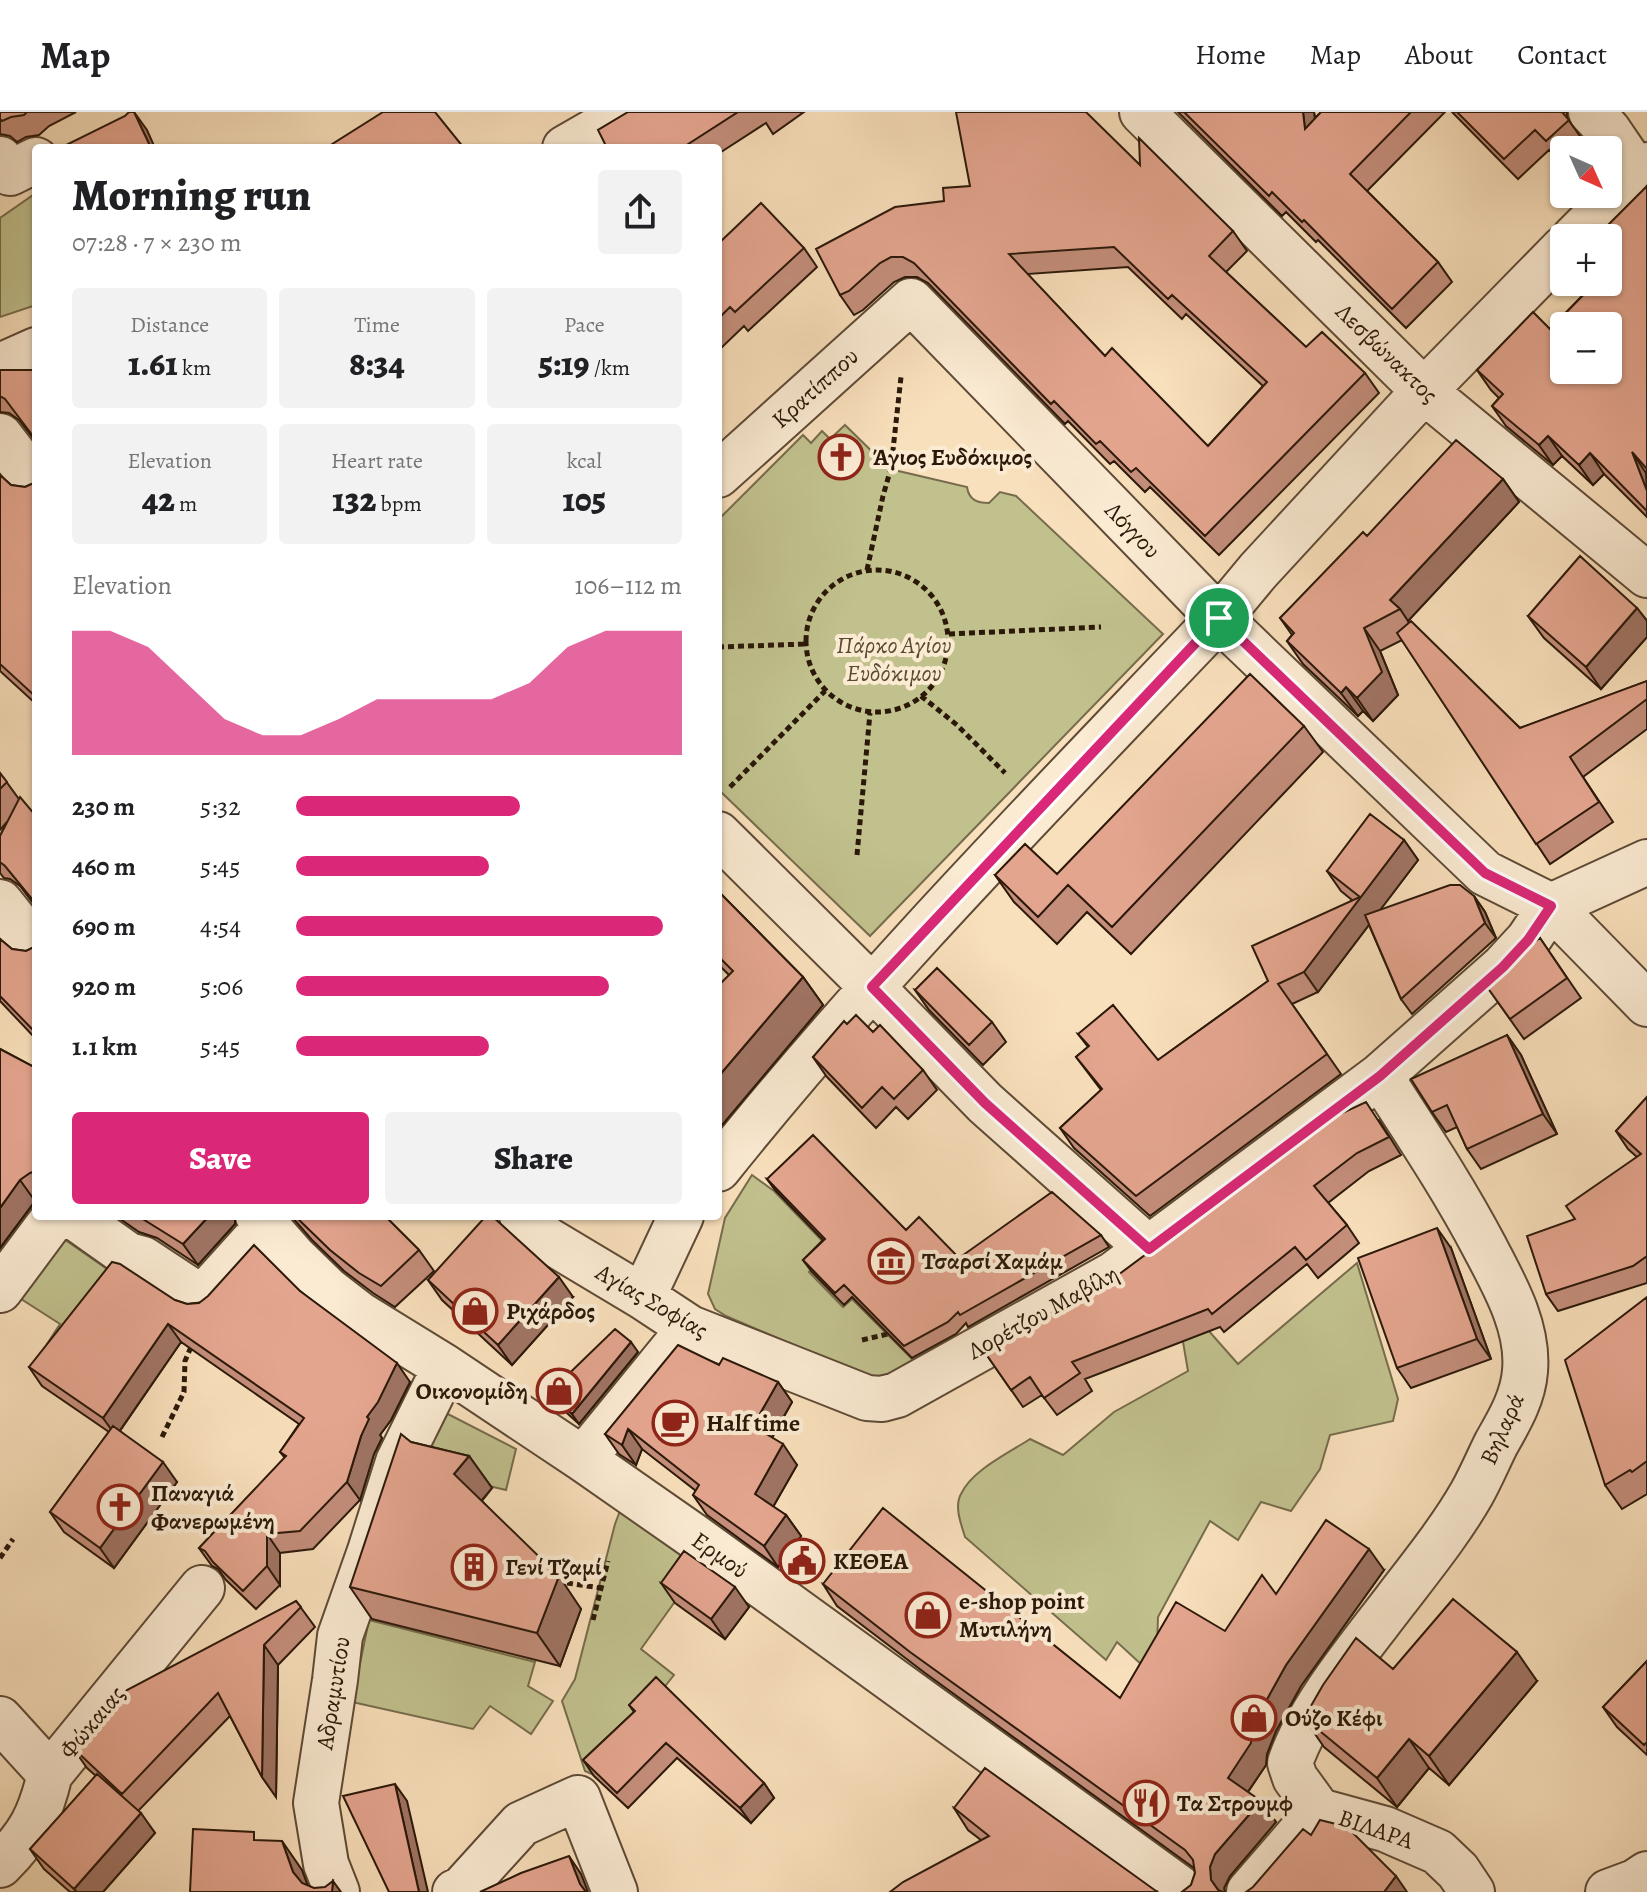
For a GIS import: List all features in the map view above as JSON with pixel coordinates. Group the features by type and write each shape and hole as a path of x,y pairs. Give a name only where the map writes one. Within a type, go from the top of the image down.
{"street":[{"path":"572,144 628,112"},
{"name":"Λεσβώνακτος","path":"1142,112 1424,391 1647,575"},
{"path":"1589,224 1644,174 1591,112"},
{"path":"0,159 10,173 32,162"},
{"path":"722,1164 872,987 1219,618 1258,571 1424,391 1550,262"},
{"name":"Κρατίππου","path":"722,471 911,301"},
{"name":"Λόγγου","path":"911,301 1219,618 1485,873 1551,906 1647,1004"},
{"path":"0,366 32,352"},
{"path":"0,436 32,478"},
{"path":"722,816 872,987 985,1103 1149,1249"},
{"path":"1551,906 1647,862"},
{"path":"0,902 32,942"},
{"name":"Λορέτζου Μαβίλη","path":"882,1399 897,1395 1114,1274 1149,1249 1380,1076 1503,967 1528,940 1551,906"},
{"name":"Βηλαρά","path":"1366,1639 1426,1561 1472,1494 1515,1411 1525,1376 1526,1354 1524,1339 1502,1279 1459,1198 1380,1076"},
{"path":"0,1290 52,1220"},
{"path":"79,1220 128,1255 143,1259 202,1298 262,1221"},
{"name":"Αγίας Σοφίας","path":"526,1220 548,1240 690,1328 850,1392 882,1399"},
{"path":"643,1297 679,1220"},
{"name":"Ερμού","path":"262,1221 328,1290 359,1314 583,1459 774,1593 1185,1892"},
{"path":"583,1459 690,1328"},
{"name":"Αδραμυτίου","path":"337,1892 326,1864 316,1803 340,1636 398,1462 445,1367"},
{"name":"Φώκαιας","path":"0,1865 33,1826 50,1774 202,1588"},
{"name":"ΒΙΛΑΡΑ","path":"1366,1639 1295,1748 1290,1763 1295,1778 1319,1811 1385,1829 1438,1852 1458,1871 1472,1892"},
{"path":"0,1719 50,1774"},
{"path":"455,1892 462,1889 521,1824 578,1798 615,1892"},
{"path":"1249,1892 1319,1811"},
{"path":"1608,1892 1647,1874"}],"path":[{"path":"867,570 891,468 911,301"},
{"path":"867,570 892,570 915,579 933,596 945,618 949,634 945,667 914,703 893,711 870,713 849,707 825,691 815,677 807,656 806,634 812,612 824,593 844,577 867,570"},
{"path":"949,634 1101,627"},
{"path":"722,647 806,644"},
{"path":"722,812 825,691"},
{"path":"921,696 957,725 1007,775"},
{"path":"857,855 870,713"},
{"path":"162,1437 184,1392 185,1361 206,1313 202,1298"},
{"path":"0,1558 13,1539"},
{"path":"593,1620 608,1561"},
{"path":"567,1583 601,1588"}],"green space":[{"path":"32,196 32,306 0,317 0,218"},
{"name":"Πάρκο Αγίου Ευδόκιμου","path":"845,425 890,469 967,487 972,498 981,502 989,503 1000,492 1016,496 1163,634 870,936 722,793 722,516 803,435 811,443 822,431 830,439"},
{"path":"752,1175 774,1191 831,1250 809,1272 843,1307 852,1299 919,1366 887,1385 715,1309 708,1294 725,1218"},
{"path":"61,1237 120,1278 85,1370 47,1344 60,1324 18,1297"},
{"path":"1357,1263 1398,1399 1393,1421 1330,1435 1320,1469 1291,1511 1261,1502 1238,1540 1210,1521 1158,1617 1156,1678 1117,1642 1106,1660 965,1537 959,1515 959,1499 973,1477 992,1463 1030,1439 1063,1455 1114,1412 1188,1371 1182,1336 1201,1322 1238,1364"},
{"path":"444,1412 516,1449 506,1490 409,1467"},
{"path":"620,1511 699,1568 641,1649 674,1675 594,1775 585,1771 562,1701 575,1679"},
{"path":"369,1620 535,1662 528,1686 553,1701 531,1734 490,1706 473,1729 352,1702"}],"building":[{"path":"0,112 27,112 2,121"},
{"path":"134,112 149,144 68,144"},
{"path":"383,112 435,112 461,144 332,144"},
{"path":"628,112 738,112 688,144 605,144 598,130"},
{"path":"956,112 1086,112 1140,165 1139,138 1233,231 1209,256 1306,347 1322,332 1365,373 1205,536 1136,468 1131,472 1100,441 1096,444 1054,401 1051,404 914,263 903,257 891,257 840,295 816,249 895,207 944,201 943,188 970,186","holes":["1114,247 1168,299 1172,295 1267,382 1208,446 1112,348 1105,356 1009,254"]},
{"path":"1184,112 1303,112 1305,129 1321,112 1411,112 1350,174 1438,262 1392,309 1304,220 1302,222 1272,192 1269,196"},
{"path":"1457,112 1562,112 1569,120 1546,141 1535,130 1504,159"},
{"path":"1647,186 1647,469 1632,452 1647,491 1647,511 1590,453 1579,465 1548,436 1539,445 1492,406 1503,394 1477,370 1533,312 1550,329 1550,384 1622,384 1622,312 1567,312 1582,296 1622,296 1622,224 1609,224"},
{"path":"761,203 804,248 735,312 730,307 722,315 722,240"},
{"path":"0,370 32,370 32,435 5,399 0,396"},
{"path":"1456,440 1503,479 1390,600 1400,609 1364,628 1382,672 1357,698 1346,687 1341,693 1287,641 1294,633 1280,618 1363,532 1367,536"},
{"path":"0,475 11,485 25,487 32,484 32,693 0,664"},
{"path":"1580,556 1637,608 1586,667 1528,616"},
{"path":"1411,621 1520,728 1647,681 1647,699 1570,757 1599,802 1536,844 1397,633"},
{"path":"1250,674 1304,726 1112,927 1068,885 1038,917 995,875 1025,844 1057,874"},
{"path":"0,773 7,782 0,789"},
{"path":"20,797 32,811 32,899 0,862 0,836"},
{"path":"1370,814 1404,840 1304,972 1278,984 1327,1054 1136,1196 1060,1128 1102,1089 1076,1057 1089,1046 1078,1034 1113,1005 1158,1060 1268,981 1252,946 1360,897 1327,871"},
{"path":"1450,885 1460,885 1474,896 1485,923 1401,999 1365,915"},
{"path":"722,895 803,977 722,1072 722,982 733,971 722,960"},
{"path":"1540,938 1567,978 1510,1019 1485,984 1517,954"},
{"path":"0,939 12,949 26,951 32,948 32,1029 0,996"},
{"path":"937,968 992,1022 969,1045 915,990"},
{"path":"856,1015 873,1032 880,1025 923,1070 894,1099 882,1087 862,1108 813,1057 844,1021 847,1024"},
{"path":"1507,1035 1543,1114 1467,1149 1447,1105 1432,1112 1411,1079"},
{"path":"0,1049 32,1066 32,1172 20,1180 0,1208"},
{"path":"1647,1097 1647,1256 1633,1266 1546,1294 1527,1236 1575,1219 1566,1206 1641,1154 1616,1131"},
{"path":"1366,1102 1389,1137 1357,1153 1314,1186 1347,1225 1306,1260 1295,1247 1212,1314 1208,1309 1072,1362 1080,1373 1044,1398 1030,1377 1011,1390 984,1351 1114,1278 1325,1121"},
{"name":"Τσαρσί Χαμάμ","path":"813,1135 906,1230 919,1217 959,1258 1052,1192 1101,1235 960,1315 958,1312 948,1322 904,1346 844,1285 835,1293 803,1260 825,1239 767,1179"},
{"path":"144,1220 205,1220 183,1244"},
{"path":"299,1220 389,1220 419,1250 381,1286 330,1250"},
{"path":"482,1220 496,1220 559,1277 498,1345 428,1280"},
{"path":"1437,1228 1477,1339 1397,1368 1358,1258"},
{"path":"254,1245 300,1291 397,1363 367,1417 369,1419 347,1482 300,1531 267,1534 267,1566 243,1591 199,1548 286,1456 280,1452 304,1418 168,1324 103,1418 29,1367 112,1262 120,1264 175,1300 187,1304 199,1303"},
{"path":"1647,1297 1647,1461 1605,1485 1565,1360"},
{"path":"615,1329 631,1342 572,1414 549,1393"},
{"path":"678,1345 719,1365 723,1358 778,1382 753,1426 783,1444 755,1494 786,1515 764,1546 693,1495 699,1485 628,1429 622,1445 605,1434"},
{"path":"113,1426 163,1462 100,1548 50,1512"},
{"name":"Γενί Τζαμί","path":"401,1434 411,1442 469,1456 454,1474 559,1576 537,1633 350,1587"},
{"path":"883,1508 1120,1698 1176,1602 1225,1631 1262,1575 1276,1594 1326,1520 1369,1549 1286,1665 1261,1710 1251,1743 1228,1778 1261,1801 1215,1854 1210,1867 1211,1880 1223,1892 1182,1892 1191,1885 1195,1873 1193,1860 1185,1850 910,1652 823,1584"},
{"path":"684,1551 735,1587 711,1619 661,1583"},
{"path":"1453,1599 1517,1652 1429,1756 1409,1739 1377,1778 1304,1718 1356,1638 1393,1669"},
{"path":"296,1601 301,1607 264,1645 262,1777 218,1693 122,1794 73,1748 127,1690"},
{"path":"1647,1661 1647,1742 1644,1745 1603,1707"},
{"path":"656,1677 764,1783 740,1808 666,1743 617,1793 583,1760 635,1711 629,1705"},
{"path":"985,1768 1158,1892 890,1892 989,1836 954,1808"},
{"path":"97,1774 141,1813 74,1889 30,1849"},
{"path":"395,1784 419,1892 389,1892 343,1796"},
{"path":"1320,1820 1344,1826 1396,1876 1384,1892 1246,1892 1303,1829 1311,1835"},
{"path":"193,1829 254,1832 254,1840 282,1841 293,1872 302,1883 314,1888 325,1887 333,1881 332,1892 190,1892"},
{"path":"569,1856 586,1892 480,1892 521,1873"}],"place":[{"name":"Άγιος Ευδόκιμος","path":"841,457"},
{"name":"Τσαρσί Χαμάμ","path":"891,1261"},
{"name":"Ριχάρδος","path":"475,1311"},
{"name":"Οικονομίδη","path":"559,1391"},
{"name":"Half time","path":"675,1423"},
{"name":"Παναγιά Φανερωμένη","path":"120,1507"},
{"name":"ΚΕΘΕΑ","path":"802,1561"},
{"name":"Γενί Τζαμί","path":"474,1567"},
{"name":"e-shop point Μυτιλήνη","path":"928,1615"},
{"name":"Ούζο Κέφι","path":"1254,1718"},
{"name":"Τα Στρουμφ","path":"1146,1803"}],"route":[{"path":"1219,618 1485,873 1551,906 1528,940 1503,967 1380,1076 1149,1249 985,1103 872,987 1219,618"}]}
